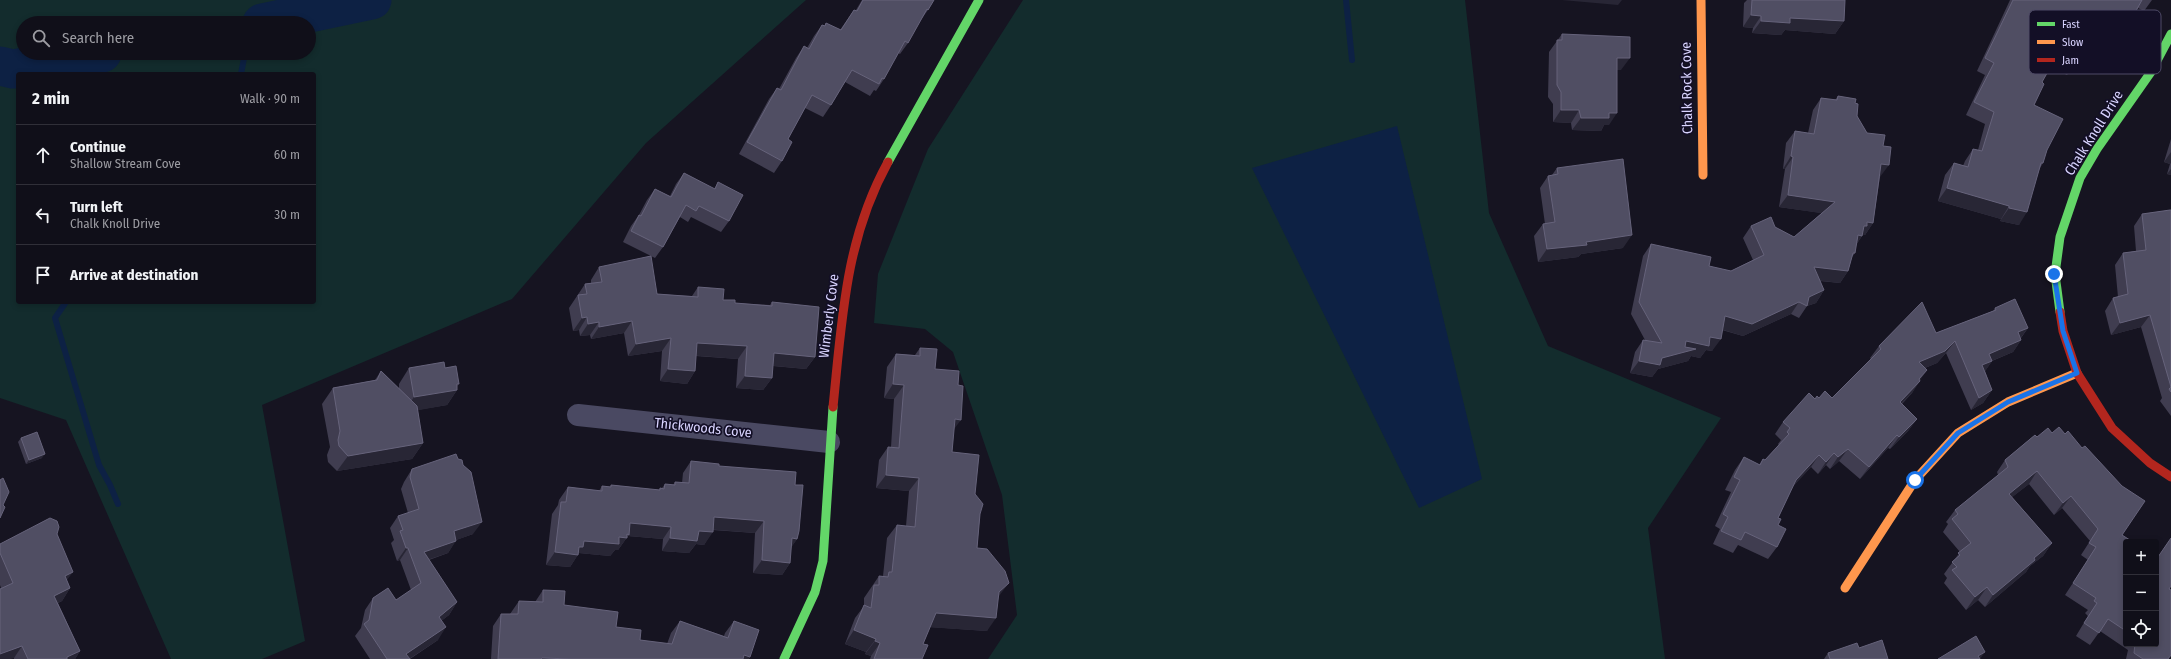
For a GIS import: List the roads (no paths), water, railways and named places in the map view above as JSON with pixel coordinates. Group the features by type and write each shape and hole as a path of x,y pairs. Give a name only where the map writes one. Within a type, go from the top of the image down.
{"street":[{"name":"Wimberly Cove","path":"784,659 815,592 823,561 829,442 845,286 861,221 876,184 979,0"},
{"name":"Chalk Rock Cove","path":"1701,0 1703,175"},
{"name":"Chalk Knoll Drive","path":"2161,53 2171,34"},
{"name":"Chalk Knoll Drive","path":"2150,74 2097,149 2080,178 2060,237 2054,274 2063,331 2077,373 2112,428 2150,463 2171,477"},
{"path":"1845,588 1915,480 1958,433 2008,402 2077,373"},
{"name":"Thickwoods Cove","path":"578,415 829,442"}],"water":[{"path":"1397,126 1482,479 1419,508 1252,168"}],"waterway":[{"path":"295,16 372,0"},
{"path":"1346,0 1352,60"},
{"path":"0,66 13,69 63,60"},
{"path":"241,72 244,60"},
{"path":"65,304 55,318 99,465 118,504"}]}
